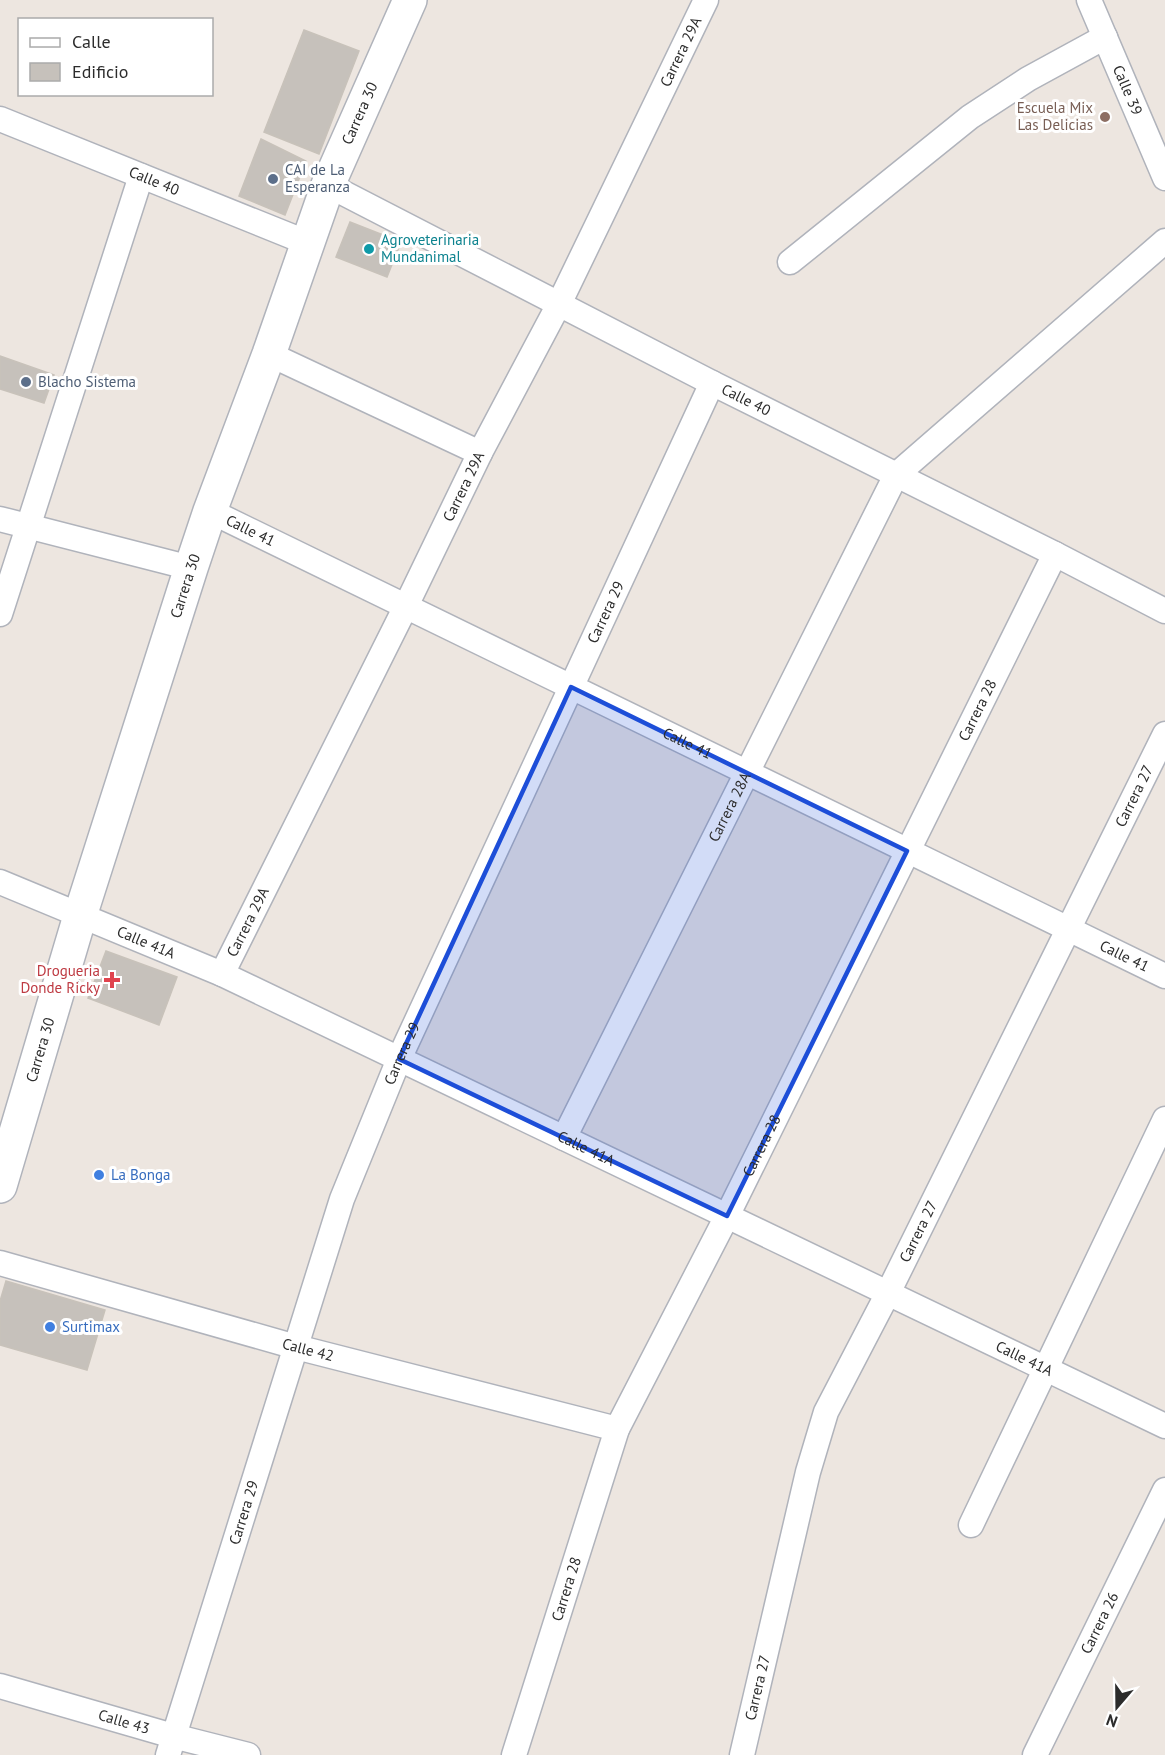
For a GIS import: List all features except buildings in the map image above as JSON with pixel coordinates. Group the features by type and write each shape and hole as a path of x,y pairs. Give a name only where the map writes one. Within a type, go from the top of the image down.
{"main road":[{"name":"Carrera 30","path":"0,1186 80,916 190,568 328,186 410,0"}],"street":[{"name":"Carrera 29A","path":"222,974 480,453 559,304 706,0"},
{"name":"Calle 39","path":"1089,0 1165,178"},
{"path":"790,262 970,117 1028,79 1104,37"},
{"name":"Calle 40","path":"0,119 308,243"},
{"path":"0,614 141,176"},
{"name":"Calle 40","path":"328,186 1165,611"},
{"path":"896,475 1165,241"},
{"path":"269,354 480,453"},
{"name":"Carrera 29","path":"171,1745 342,1199 399,1059 712,383"},
{"name":"Carrera 28A","path":"564,1138 896,475"},
{"name":"Calle 41","path":"210,511 1165,976"},
{"path":"0,519 190,568"},
{"name":"Carrera 28","path":"514,1755 617,1429 726,1216 1054,554"},
{"name":"Carrera 27","path":"742,1755 808,1472 826,1412 888,1293 1165,734"},
{"name":"Calle 41A","path":"0,882 222,974 1165,1426"},
{"path":"971,1525 1165,1119"},
{"name":"Calle 42","path":"0,1263 296,1347 617,1429"},
{"name":"Carrera 26","path":"1035,1755 1165,1490"},
{"name":"Calle 43","path":"0,1686 171,1745 248,1755"}],"highlighted area":[{"path":"571,687 907,851 727,1216 399,1059"}],"place":[{"name":"Escuela Mix Las Delicias","path":"1105,117"},
{"name":"CAI de La Esperanza","path":"273,179"},
{"name":"Agroveterinaria Mundanimal","path":"369,249"},
{"name":"Blacho Sistema","path":"26,382"},
{"name":"Drogueria Donde Ricky","path":"112,980"},
{"name":"La Bonga","path":"99,1175"},
{"name":"Surtimax","path":"50,1327"}]}
